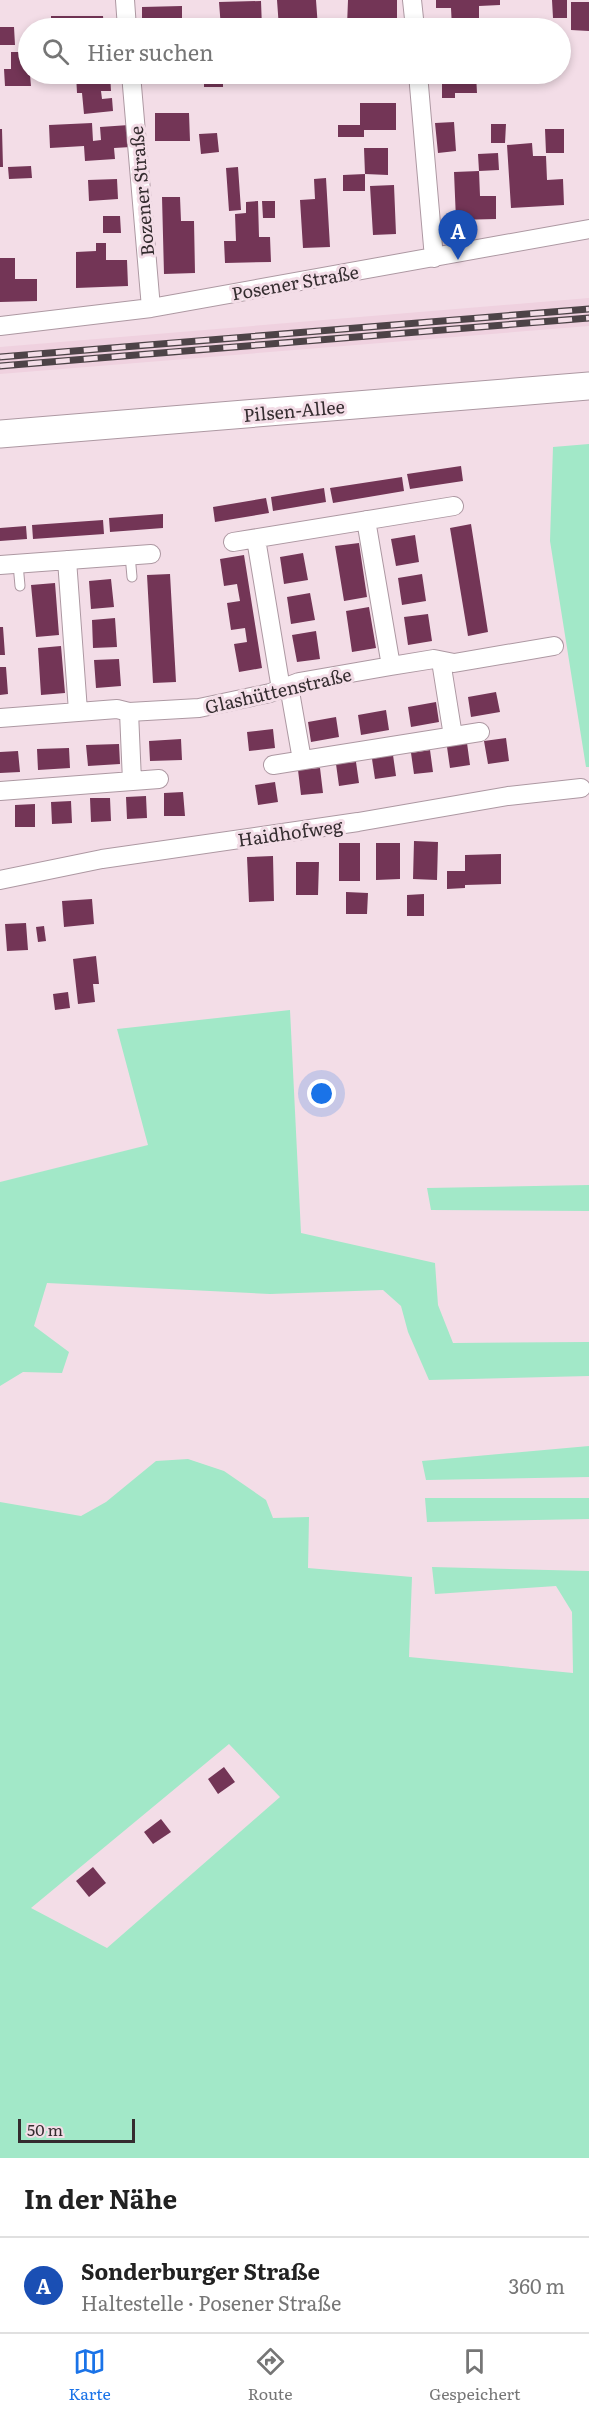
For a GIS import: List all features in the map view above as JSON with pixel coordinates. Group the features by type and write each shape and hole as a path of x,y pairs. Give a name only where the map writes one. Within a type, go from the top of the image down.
{"main road":[{"name":"Pilsen-Allee","path":"0,434 589,386"}],"street":[{"path":"125,0 126,18"},
{"path":"412,0 414,18"},
{"name":"Bozener Straße","path":"132,84 151,308"},
{"path":"419,84 434,258"},
{"name":"Posener Straße","path":"0,326 151,308 589,229"},
{"path":"234,542 454,506"},
{"path":"366,520 391,666"},
{"path":"256,539 285,688 302,760"},
{"path":"9,565 151,554"},
{"path":"67,560 78,711"},
{"name":"Glashüttenstraße","path":"0,718 117,709 129,712 199,708 285,688 299,682 434,659 454,663 554,646"},
{"path":"441,661 453,736"},
{"path":"129,712 132,781"},
{"path":"273,765 480,732"},
{"path":"0,791 159,779"},
{"name":"Haidhofweg","path":"0,880 102,859 358,822 507,796 581,788"}],"lane":[{"path":"130,555 132,577"},
{"path":"9,565 20,585"}],"shaded area":[{"path":"589,298 589,326 0,374 0,347"}],"green space":[{"path":"589,444 589,767 586,767 550,541 553,447"},
{"path":"290,1010 301,1233 435,1263 438,1305 453,1343 589,1342 589,1376 429,1380 408,1332 401,1306 383,1290 270,1294 47,1283 34,1326 69,1352 62,1373 23,1372 0,1386 0,1182 148,1145 117,1029"},
{"path":"589,1185 589,1211 431,1210 427,1188"},
{"path":"589,1446 589,1477 426,1480 422,1461"},
{"path":"188,1459 224,1471 266,1500 273,1518 309,1517 308,1568 412,1577 409,1657 573,1673 572,1612 556,1586 435,1594 432,1567 589,1571 589,2158 0,2158 0,1502 81,1516 106,1502 156,1461","holes":["229,1744 280,1797 107,1948 31,1908"]},
{"path":"425,1498 589,1498 589,1519 427,1522"}],"building":[{"path":"277,0 316,0 317,18 278,18"},
{"path":"348,0 397,0 397,18 347,18"},
{"path":"436,0 500,0 500,5 479,6 479,18 452,18 451,8 436,8"},
{"path":"552,0 567,0 567,18 553,18"},
{"path":"261,1 262,18 220,18 219,2"},
{"path":"571,2 589,2 589,31 571,30"},
{"path":"182,6 182,18 142,18 142,7"},
{"path":"51,16 103,16 103,18 51,18"},
{"path":"0,27 14,27 15,45 0,45"},
{"path":"11,52 18,52 18,84 31,84 31,86 5,86 4,69 11,69"},
{"path":"77,84 111,84 111,91 101,91 102,99 112,98 113,111 84,114 82,93 77,93"},
{"path":"204,84 223,84 223,87 204,87"},
{"path":"442,84 477,84 477,93 455,93 455,98 442,98"},
{"path":"360,103 396,103 396,130 364,130 364,137 338,137 338,125 360,125"},
{"path":"155,113 189,113 190,141 155,141"},
{"path":"454,122 456,151 438,153 435,123"},
{"path":"92,123 93,141 101,140 100,127 129,125 131,147 114,148 115,159 85,161 84,146 50,148 49,125"},
{"path":"491,124 506,124 505,143 491,143"},
{"path":"0,129 2,129 3,167 0,167"},
{"path":"545,129 564,129 564,153 546,153"},
{"path":"217,133 219,152 201,154 199,134"},
{"path":"532,143 533,156 546,156 547,180 563,179 564,205 511,208 507,145"},
{"path":"364,148 388,148 388,175 365,174"},
{"path":"498,153 499,170 479,171 478,154"},
{"path":"31,166 32,178 9,179 8,167"},
{"path":"238,167 241,210 229,211 226,168"},
{"path":"479,171 480,196 496,196 496,219 456,220 454,172"},
{"path":"365,174 365,191 343,191 343,175"},
{"path":"326,178 330,247 303,248 300,200 315,199 314,179"},
{"path":"117,179 118,199 89,201 88,180"},
{"path":"394,185 396,234 373,235 370,186"},
{"path":"162,197 180,197 181,221 194,221 195,273 164,274"},
{"path":"258,201 259,237 270,237 271,262 225,263 224,241 236,241 235,214 246,213 246,202"},
{"path":"262,201 275,201 275,218 263,218"},
{"path":"103,216 120,216 121,233 103,233"},
{"path":"96,243 106,243 106,260 127,260 128,286 76,288 76,252 96,251"},
{"path":"0,258 15,258 15,279 37,279 37,301 0,302"},
{"path":"461,466 463,481 410,489 407,474"},
{"path":"402,477 404,491 333,503 330,488"},
{"path":"324,488 326,502 273,511 271,497"},
{"path":"266,498 269,513 215,522 213,507"},
{"path":"163,514 163,528 110,532 109,518"},
{"path":"103,520 104,534 33,539 32,525"},
{"path":"471,524 488,632 468,636 450,528"},
{"path":"26,526 27,539 0,541 0,528"},
{"path":"415,535 419,562 396,566 391,539"},
{"path":"359,543 367,597 344,601 335,546"},
{"path":"303,553 308,580 284,584 280,557"},
{"path":"244,555 262,668 239,672 234,644 247,642 245,628 231,630 227,603 240,601 237,584 224,586 220,559"},
{"path":"170,574 176,682 153,683 147,575"},
{"path":"422,574 426,601 402,605 398,578"},
{"path":"111,579 114,607 91,609 89,581"},
{"path":"55,583 59,635 36,637 31,585"},
{"path":"310,593 315,620 291,624 287,597"},
{"path":"369,607 376,648 352,652 346,611"},
{"path":"428,614 432,641 408,645 404,617"},
{"path":"115,618 117,647 93,648 92,620"},
{"path":"0,627 3,627 5,655 0,655"},
{"path":"316,631 320,659 297,662 292,635"},
{"path":"61,646 65,693 41,695 38,648"},
{"path":"119,659 121,686 96,688 94,660"},
{"path":"0,667 6,667 8,694 0,695"},
{"path":"496,692 500,712 471,717 468,697"},
{"path":"436,702 439,722 411,727 408,707"},
{"path":"386,710 389,730 361,735 358,715"},
{"path":"336,717 339,737 311,742 308,722"},
{"path":"273,729 275,748 249,751 247,732"},
{"path":"506,738 509,761 488,764 484,741"},
{"path":"181,739 182,760 150,761 149,741"},
{"path":"467,743 470,765 450,768 447,747"},
{"path":"119,744 120,764 88,766 86,745"},
{"path":"69,748 70,768 38,770 37,749"},
{"path":"430,750 433,772 414,774 411,753"},
{"path":"18,751 20,772 0,773 0,752"},
{"path":"393,755 396,776 375,779 372,759"},
{"path":"356,762 359,783 339,786 336,764"},
{"path":"320,768 323,793 301,795 298,770"},
{"path":"275,782 278,802 258,805 255,785"},
{"path":"183,792 185,816 164,816 164,793"},
{"path":"146,796 147,818 127,819 126,797"},
{"path":"90,798 110,798 111,821 91,822"},
{"path":"71,801 72,823 52,824 51,802"},
{"path":"35,804 35,827 15,827 15,805"},
{"path":"414,841 438,842 437,880 413,879"},
{"path":"339,843 360,843 360,881 339,881"},
{"path":"376,843 400,843 400,879 376,880"},
{"path":"501,854 501,884 465,885 465,888 447,889 447,871 465,871 465,855"},
{"path":"273,856 274,901 249,902 247,857"},
{"path":"296,862 319,862 318,895 296,895"},
{"path":"346,892 368,893 367,914 346,914"},
{"path":"424,894 424,916 407,916 407,895"},
{"path":"92,899 94,924 64,927 62,901"},
{"path":"26,923 28,950 7,951 5,924"},
{"path":"44,926 46,941 38,942 36,927"},
{"path":"96,956 99,984 93,984 95,1002 78,1004 73,959"},
{"path":"68,992 70,1008 55,1010 53,994"},
{"path":"224,1767 235,1782 218,1794 208,1779"},
{"path":"161,1819 171,1832 153,1844 144,1832"},
{"path":"93,1867 106,1883 89,1897 76,1881"}],"railway":[{"path":"0,357 589,309"},
{"path":"0,366 589,318"}],"place":[{"name":"Sonderburger Straße","path":"458,260"}]}
